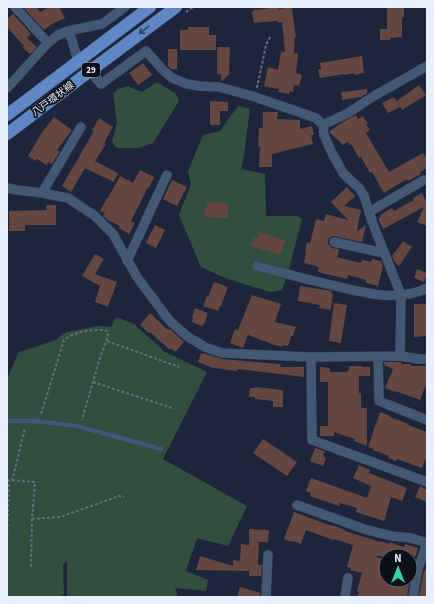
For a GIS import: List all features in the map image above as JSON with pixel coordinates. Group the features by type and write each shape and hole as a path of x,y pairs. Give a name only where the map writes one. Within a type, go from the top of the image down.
{"main road":[{"name":"八戸環状線","path":"7,115 150,7"},
{"name":"八戸環状線","path":"7,134 176,7"}],"street":[{"path":"15,7 48,43"},
{"path":"7,87 48,43 58,35 68,31 102,24 125,7"},
{"path":"68,31 78,61"},
{"path":"90,71 101,84 146,51 172,78 187,84 219,87 255,97 316,118 323,125 324,135 343,173 360,188 364,196 401,295 400,356"},
{"path":"323,125 348,113 374,96 427,66"},
{"path":"42,193 81,127"},
{"path":"127,261 167,175"},
{"path":"369,212 424,180"},
{"path":"7,188 68,198 95,216 113,234 137,277 170,320 188,337 207,348 222,353 311,357 400,356 427,359"},
{"path":"334,242 384,252"},
{"path":"257,266 296,277 370,294 401,295 418,293 427,288"},
{"path":"311,357 312,440 427,482"},
{"path":"378,357 379,401 427,420"},
{"path":"297,505 367,530 392,536 411,538 427,543 418,569 413,597"},
{"path":"266,597 268,555"},
{"path":"345,597 348,578"}],"lane":[{"path":"7,421 39,421 80,427 161,449"}],"path":[{"path":"255,97 266,45 271,35"},
{"path":"39,421 64,340 68,336 91,330 107,331 107,341 99,362 80,427"},
{"path":"107,341 179,367"},
{"path":"93,382 172,408"},
{"path":"12,481 26,421"},
{"path":"7,597 9,480 34,482 31,567"},
{"path":"32,519 60,517 119,496 124,497"}],"green space":[{"path":"157,82 176,94 179,101 153,143 139,148 117,148 112,142 117,123 113,94 118,89 128,86 142,92"},
{"path":"238,106 250,109 241,169 265,174 266,216 297,216 302,219 282,290 270,292 225,278 201,267 179,215 191,184 188,171 203,135 220,131"},
{"path":"116,317 134,324 165,352 207,372 163,459 247,506 228,546 197,538 186,571 208,580 206,591 175,588 178,597 66,597 67,561 63,565 64,594 60,597 7,597 7,378 19,352 56,340 64,333 97,326 111,327"}],"building":[{"path":"23,7 36,7 40,12 49,7 59,7 65,18 52,24 44,30"},
{"path":"278,7 279,9 292,8 296,37 294,53 298,53 296,73 302,75 299,86 294,85 293,92 290,91 289,94 278,92 279,89 264,86 268,67 278,70 281,51 285,52 282,22 254,23 252,11"},
{"path":"387,7 404,7 404,17 402,17 402,37 390,38 390,40 380,40 380,29 387,29"},
{"path":"13,14 31,34 27,38 37,47 30,54 23,48 24,46 7,27 7,19"},
{"path":"188,27 209,27 209,35 216,35 216,50 180,50 180,30 188,30"},
{"path":"217,47 230,47 229,74 222,81 221,74 217,74"},
{"path":"168,49 177,49 177,69 171,69 168,66"},
{"path":"362,56 364,73 354,75 354,73 344,74 320,78 318,69 321,69 320,63"},
{"path":"143,63 152,75 138,85 129,73"},
{"path":"419,85 426,95 402,110 397,101"},
{"path":"367,89 367,93 361,97 342,100 341,92"},
{"path":"393,97 400,107 388,113 382,103"},
{"path":"210,101 228,102 228,111 220,111 220,125 210,125"},
{"path":"263,112 278,112 277,119 300,120 300,129 312,126 314,135 311,135 313,144 272,154 272,167 259,167 259,128 263,128"},
{"path":"356,115 358,119 363,116 368,124 366,124 370,130 366,133 389,172 423,153 427,159 427,168 420,172 421,174 408,181 407,179 384,193 372,172 370,173 361,157 359,158 351,144 350,145 348,142 342,145 330,133 330,131 343,122"},
{"path":"54,117 72,130 57,150 60,151 52,164 48,162 47,165 28,156 43,131"},
{"path":"99,118 113,127 104,143 106,144 95,161 118,173 114,182 85,168 71,192 62,186 94,131 92,130"},
{"path":"140,170 154,177 131,221 135,223 129,234 119,228 120,226 108,220 103,216 105,213 100,211 120,176 133,183"},
{"path":"172,180 187,187 177,206 163,199"},
{"path":"347,187 355,196 344,206 361,210 357,231 366,225 362,242 333,236 329,238 328,244 332,248 339,249 337,257 361,263 362,260 371,262 372,259 381,261 383,266 378,286 366,283 366,280 348,275 347,279 318,272 319,267 304,263 307,242 310,243 316,219 324,221 326,214 348,220 331,202"},
{"path":"422,193 426,201 427,199 427,226 417,222 424,207 383,229 378,219 381,216 380,215 392,208 394,211 414,200 413,198"},
{"path":"207,202 228,203 228,218 204,217"},
{"path":"46,205 56,205 56,225 25,225 25,231 9,231 9,211 46,210"},
{"path":"155,225 165,230 156,248 146,243"},
{"path":"259,232 285,240 280,255 251,246 253,238 257,239"},
{"path":"403,241 412,247 399,266 392,256"},
{"path":"95,254 104,259 95,274 117,282 108,307 95,302 100,286 82,276"},
{"path":"417,269 427,273 424,282 414,278"},
{"path":"214,282 228,287 218,311 203,306"},
{"path":"300,286 332,291 331,310 319,308 320,305 298,301"},
{"path":"252,295 281,304 275,322 296,327 288,346 283,345 282,347 248,335 243,348 230,343 235,329 238,330"},
{"path":"334,303 347,305 341,343 329,341"},
{"path":"414,304 426,304 427,336 414,337"},
{"path":"195,308 208,313 202,326 192,322"},
{"path":"150,313 168,330 170,329 184,342 175,352 171,348 170,350 140,325"},
{"path":"201,353 222,359 281,364 280,367 304,367 304,377 238,369 237,371 213,368 198,362"},
{"path":"384,362 401,362 401,364 411,364 411,366 427,366 427,382 420,400 385,388 393,369 384,365"},
{"path":"349,366 370,367 370,376 359,376 361,408 367,408 367,446 354,441 355,439 334,432 334,436 320,436 320,426 328,426 328,382 320,382 320,367 330,368 330,372 347,372 349,371"},
{"path":"255,387 283,390 283,407 273,407 273,401 249,397 250,388"},
{"path":"380,412 427,432 427,455 422,468 397,459 396,461 388,458 389,456 368,447"},
{"path":"263,439 297,462 287,476 253,453"},
{"path":"315,448 325,451 323,456 326,458 323,466 310,461"},
{"path":"359,465 370,470 369,473 407,488 402,501 391,497 384,521 356,512 357,508 340,503 339,506 310,496 311,493 306,491 311,478 367,498 371,486 353,478"},
{"path":"420,486 427,490 427,502 415,497"},
{"path":"294,512 380,542 389,544 389,542 404,547 405,544 418,548 378,548 378,556 376,556 378,558 378,588 409,588 407,597 357,597 359,592 357,591 362,573 350,570 351,568 347,567 353,545 334,539 333,540 306,530 301,544 284,539"},
{"path":"249,529 269,530 268,542 259,542 258,565 262,565 261,576 249,576 249,571 196,570 200,556 233,566 233,560 240,561 241,544 249,545"},
{"path":"424,570 427,571 427,597 419,597"},
{"path":"240,587 260,593 260,597 237,597"}]}
